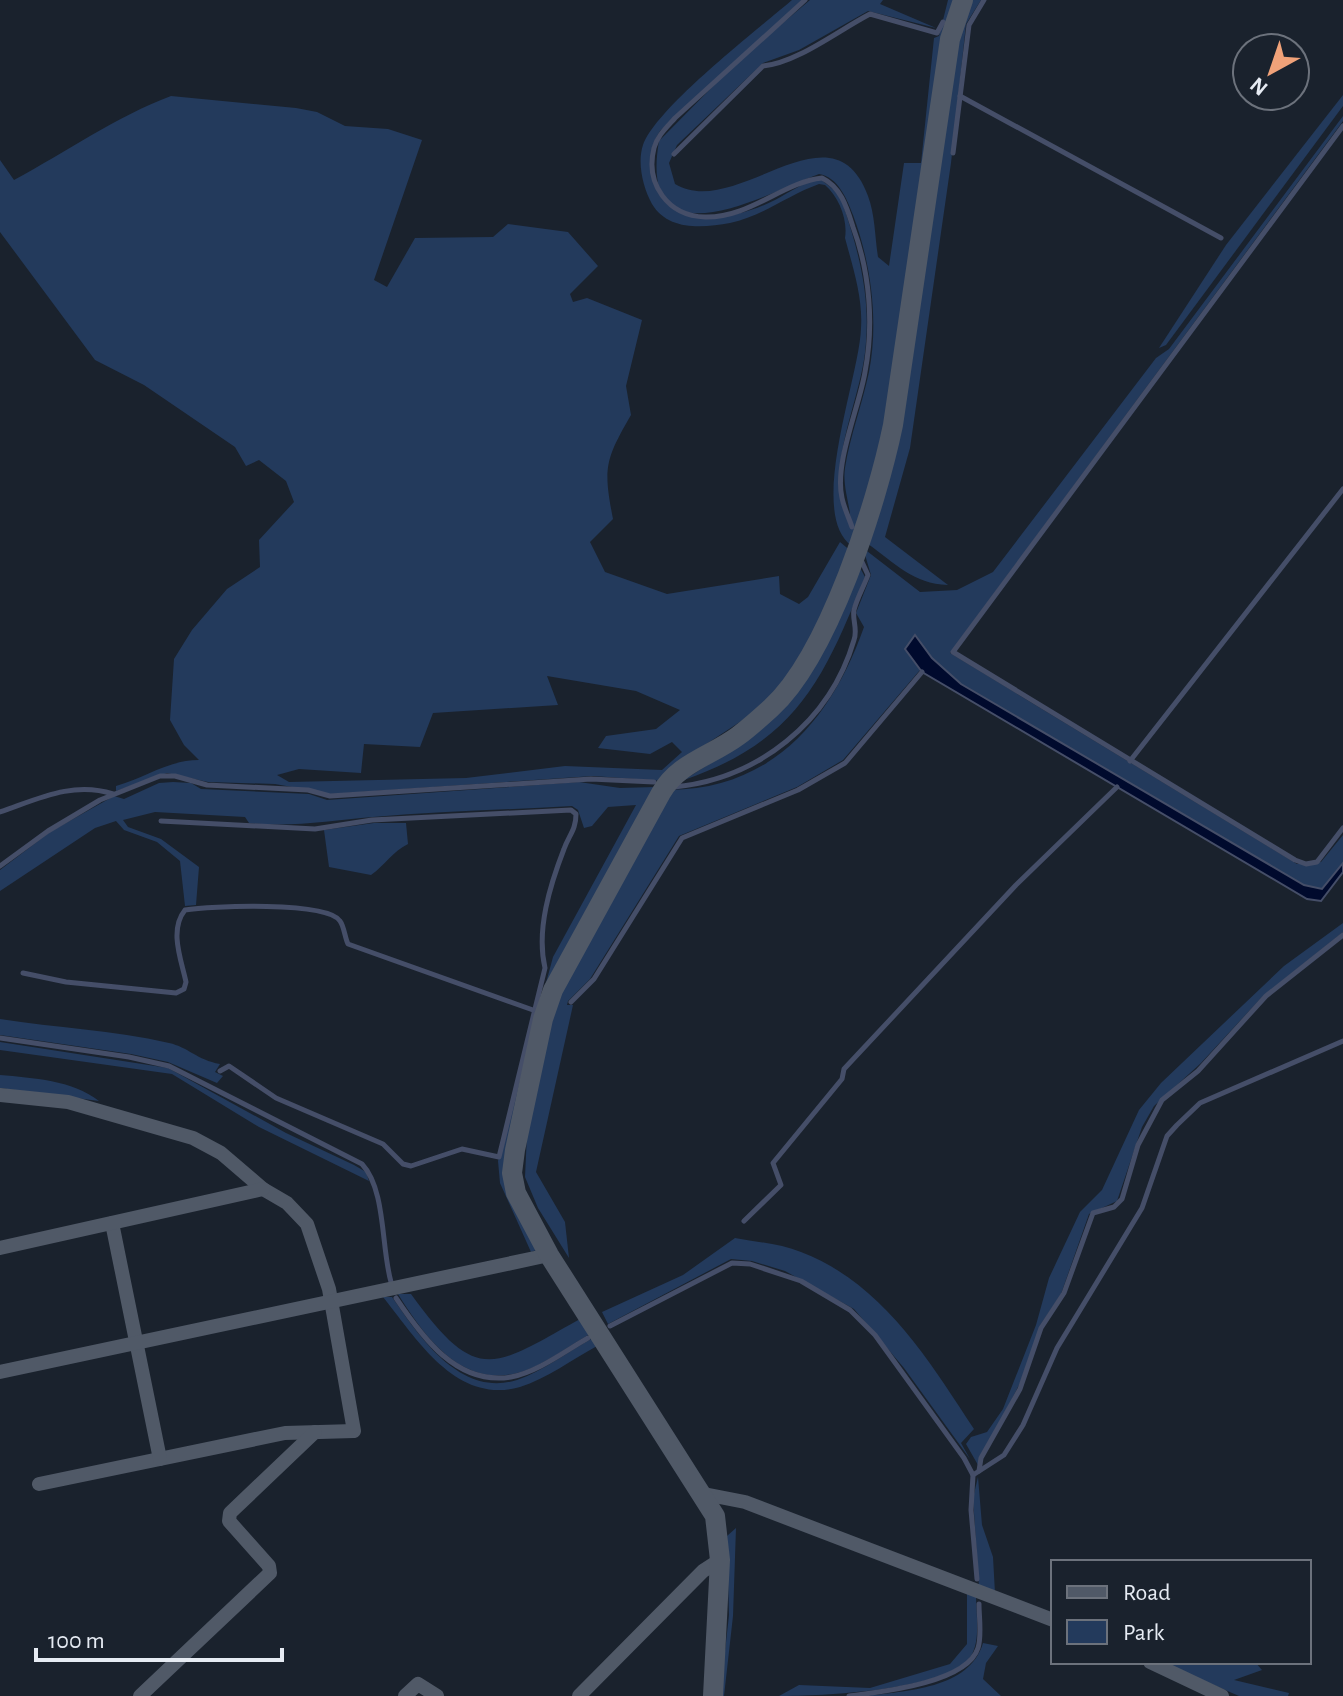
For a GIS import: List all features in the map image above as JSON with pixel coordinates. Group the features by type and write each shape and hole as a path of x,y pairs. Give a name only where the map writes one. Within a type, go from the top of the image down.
{"street":[{"path":"713,1696 720,1560 715,1516 704,1494 549,1255 516,1193 512,1173 543,1019 564,968 670,777 737,737 792,685 807,660 860,542 884,469 893,425 950,39 963,0"},
{"path":"0,1095 68,1102 193,1138 221,1153 263,1189 287,1203 307,1224 333,1302 354,1431 285,1433 39,1484"},
{"path":"0,1248 263,1189"},
{"path":"112,1223 160,1459"},
{"path":"0,1372 549,1255"},
{"path":"140,1696 270,1573 269,1566 229,1521 230,1513 315,1432"},
{"path":"704,1494 745,1502 1051,1619"},
{"path":"579,1696 703,1571 720,1560"},
{"path":"1154,1664 1222,1696"},
{"path":"405,1696 418,1684 437,1696"}],"green space":[{"path":"792,0 802,0 660,131 653,146 651,167 659,193 670,206 685,214 702,218 740,213 820,179 837,192 858,255 867,324 863,364 846,433 840,479 842,501 850,522 845,468 869,372 873,313 869,272 845,196 837,184 819,174 740,205 711,212 686,212 667,202 657,180 659,141 736,63 810,0 883,0 880,4 936,28 868,11 799,50 763,63 677,145 669,163 675,184 699,191 726,188 807,159 831,158 852,169 868,196 878,257 889,266 904,163 921,163 934,38 939,36 948,0 957,0 883,446 852,546 839,529 834,505 834,476 858,350 861,317 857,283 845,238 844,216 838,202 825,185 819,184 742,220 687,226 659,213 646,191 641,167 643,145 667,111"},
{"path":"970,0 981,0 966,24 951,163 910,448 885,537 948,585 914,577 868,544 955,47"},
{"path":"1343,95 1343,106 1166,345 1159,348 1226,245"},
{"path":"171,96 296,108 317,112 345,126 388,129 422,140 374,280 387,287 415,238 493,237 508,224 568,232 598,266 570,294 573,302 587,298 642,320 626,386 631,415 608,465 613,519 590,542 605,572 667,594 779,576 780,594 799,604 808,597 840,542 852,552 798,667 755,712 688,756 664,781 593,776 331,794 275,784 208,782 167,773 116,791 116,786 167,766 199,760 184,745 170,720 174,659 192,630 227,589 260,567 259,540 294,502 286,481 259,460 246,466 235,447 144,385 95,360 0,232 0,160 14,180","holes":["547,676 636,691 680,710 656,729 606,736 598,748 650,754 672,742 682,752 662,770 565,766 466,778 289,782 277,775 299,769 361,773 364,744 420,747 433,713 558,705"]},
{"path":"1343,116 1343,121 950,653 1297,864 1321,862 1343,835 1343,863 1322,889 1304,885 961,684 932,658 915,635 905,649 920,670 843,760 797,787 679,836 590,979 568,1001 567,1005 573,1005 536,1172 565,1222 569,1258 538,1208 525,1177 527,1134 547,1037 560,996 670,790 707,786 739,777 768,762 794,742 816,718 835,691 864,627 856,613 871,575 863,548 920,592 957,590 993,572 1156,358 1169,349"},
{"path":"858,564 865,577 850,614 819,677 801,703 754,746 684,780 753,736"},
{"path":"579,782 620,788 655,787 558,964 508,1164 542,1248 531,1252 500,1183 498,1161 553,957 636,805 608,807 592,826 584,828 578,810 572,806 423,813 280,825 249,823 245,817 155,812 123,820 128,827 161,839 199,867 196,905 185,906 180,861 157,842 124,830 116,821 95,828 0,891 0,870 50,832 114,796 124,799 159,783 191,783 201,789 309,794 327,800"},
{"path":"374,823 406,823 408,844 371,875 329,867 324,830"},
{"path":"1343,923 1343,932 1262,997 1201,1063 1154,1106 1142,1127 1117,1201 1089,1214 1061,1294 1041,1324 1020,1383 978,1465 966,1444 971,1437 987,1432 1003,1409 1036,1325 1049,1278 1080,1212 1102,1190 1139,1110 1161,1083 1284,966"},
{"path":"0,1019 169,1043 220,1064 215,1072 223,1076 217,1083 168,1062 0,1035"},
{"path":"0,1042 168,1068 286,1133 354,1165 366,1172 369,1181 259,1127 172,1074 0,1050"},
{"path":"0,1075 65,1084 99,1101 0,1088"},
{"path":"735,1238 801,1252 856,1283 879,1303 920,1350 974,1429 961,1443 970,1459 904,1368 854,1309 785,1271 752,1261 731,1259 608,1324 602,1312 683,1275"},
{"path":"398,1294 411,1294 453,1344 471,1355 488,1359 527,1348 582,1318 590,1334 543,1363 523,1371 493,1375 475,1372 459,1364 431,1340"},
{"path":"383,1297 392,1297 443,1360 477,1380 496,1383 517,1380 593,1338 597,1346 520,1387 497,1390 476,1386 457,1378 424,1349"},
{"path":"978,1477 982,1525 993,1557 995,1593 979,1587 973,1498"},
{"path":"736,1528 733,1616 724,1696 720,1696 729,1615 727,1536"},
{"path":"967,1591 976,1595 977,1634 971,1656 958,1668 937,1677 881,1689 779,1696 799,1685 870,1688 950,1664 967,1644"},
{"path":"983,1643 998,1646 986,1663 983,1679 1001,1696 865,1696 916,1689 950,1679 965,1670 976,1658"},
{"path":"1166,1664 1257,1664 1262,1670 1234,1680 1289,1693 1288,1696 1239,1696"}],"shaded area":[{"path":"915,635 932,658 961,684 1304,885 1322,889 1343,863 1343,872 1321,901 1307,899 922,672 905,649"}],"waterway":[{"path":"805,0 666,128 654,148 653,174 662,196 670,204 680,211 705,217 737,212 794,186 822,178 834,187 842,199 859,245 867,281 870,318 865,372 841,469 842,498 852,527"},
{"path":"953,153 969,25 984,0"},
{"path":"674,154 763,66 790,59 870,14 937,33 943,22"},
{"path":"960,96 1221,238"},
{"path":"1343,126 953,652 1295,860 1306,864 1317,862 1343,828"},
{"path":"1130,761 1343,489"},
{"path":"674,787 705,782 762,759 809,720 843,670 854,640 854,610 868,575 862,562"},
{"path":"571,1002 594,979 682,838 798,790 845,763 922,672"},
{"path":"0,866 48,831 100,800 160,776 175,776 207,785 308,790 330,796 591,779 654,782"},
{"path":"744,1221 781,1185 773,1163 842,1079 844,1069 1016,885 1117,787"},
{"path":"0,812 56,793 84,790 113,794"},
{"path":"161,821 315,829 372,820 571,810 576,814 574,828 549,892 542,938 545,968 499,1157 462,1149 411,1166 403,1164 383,1144 276,1098 229,1066 220,1071"},
{"path":"23,973 66,982 176,993 184,989 186,982 177,936 180,918 185,910 241,906 292,908 331,915 340,921 348,944 533,1010"},
{"path":"979,1471 981,1458 1020,1389 1041,1328 1064,1293 1093,1213 1114,1207 1122,1199 1138,1145 1162,1100 1198,1071 1266,996 1343,935"},
{"path":"0,1038 169,1066 362,1164 370,1175 379,1204 391,1282"},
{"path":"973,1475 1004,1455 1023,1425 1057,1348 1142,1208 1167,1136 1200,1103 1343,1041"},
{"path":"610,1326 732,1263 750,1264 801,1281 850,1310 875,1335 973,1475 971,1510 977,1579"},
{"path":"396,1298 417,1328 443,1356 474,1374 492,1378 531,1371 588,1338"},
{"path":"849,1696 921,1684 958,1670 971,1660 978,1648 979,1604"}]}
